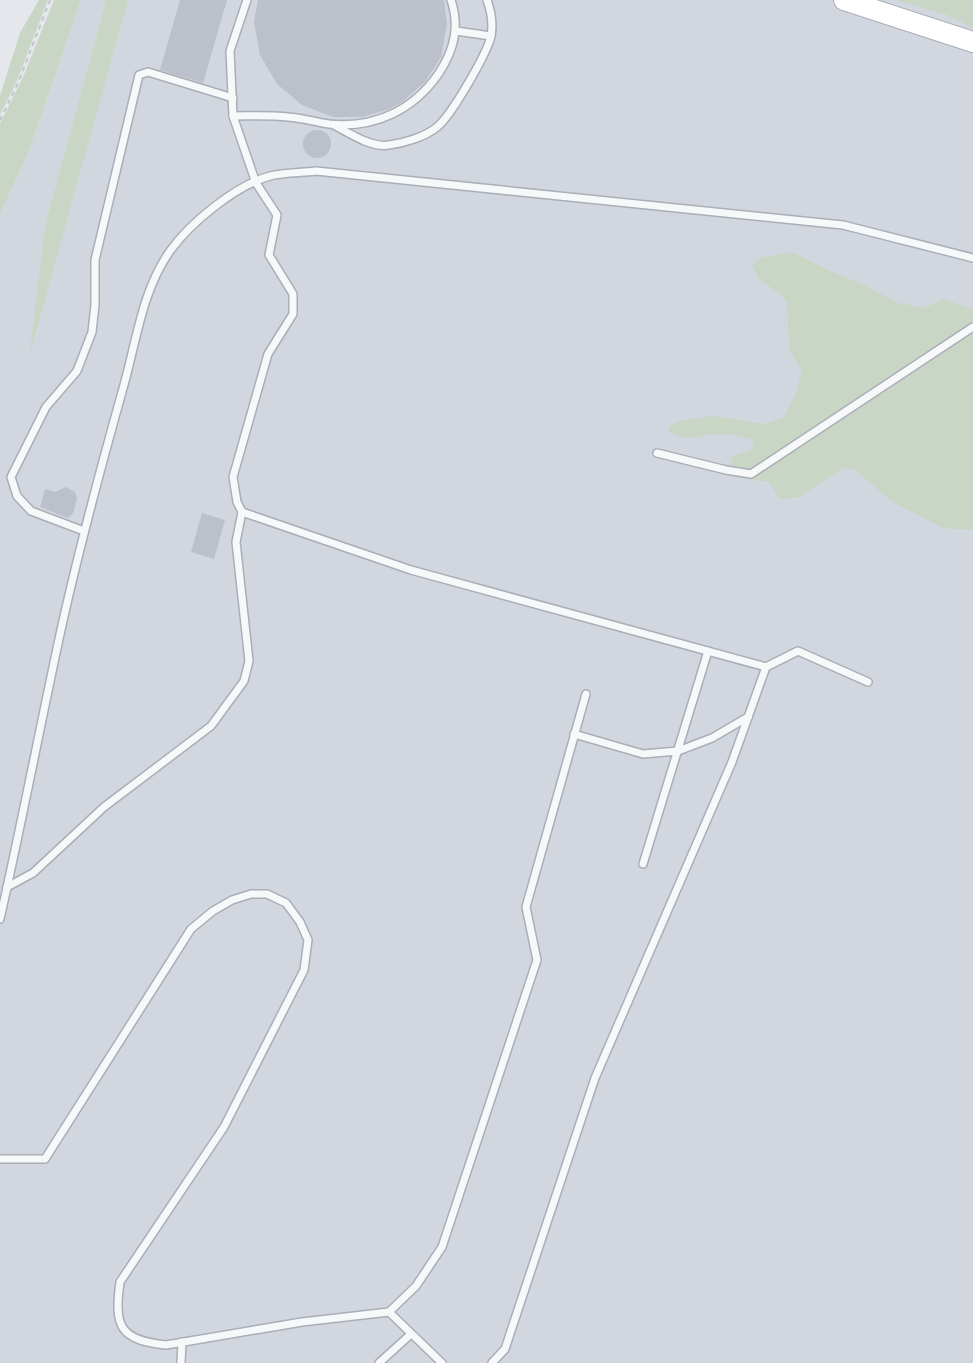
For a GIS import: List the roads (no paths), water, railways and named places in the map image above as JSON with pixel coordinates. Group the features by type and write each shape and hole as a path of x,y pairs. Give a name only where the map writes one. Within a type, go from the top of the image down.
{"main road":[{"path":"844,0 973,42"}],"lane":[{"path":"7,887 33,873 104,807 211,726 244,681 249,661 236,542 242,512 237,502 233,477 268,354 293,314 293,294 269,255 277,214 256,183 234,116 230,51 247,0"},
{"path":"234,116 290,117 331,124 367,123 389,117 411,104 430,86 450,57 456,31 451,0"},
{"path":"331,124 367,141 387,146 411,140 436,128 449,114 476,68 491,36 491,11 487,0"},
{"path":"456,31 491,36"},
{"path":"84,531 31,511 17,496 11,477 46,407 77,371 92,332 95,260 139,75 148,72 232,98"},
{"path":"0,919 84,531 134,353 146,296 169,251 199,218 239,191 270,176 316,171 843,225 973,258"},
{"path":"657,453 751,474 973,327"},
{"path":"242,512 411,570 766,667 798,651 868,682"},
{"path":"644,864 708,651"},
{"path":"492,1363 505,1349 595,1078 732,762 766,667"},
{"path":"0,1159 45,1159 191,929 213,911 232,900 252,894 267,894 286,903 300,922 308,940 304,970 224,1127 120,1282 117,1307 121,1324 129,1336 144,1342 166,1345 302,1322 388,1312 416,1286 442,1247 537,960 526,907 585,694"},
{"path":"574,735 643,754 678,751 712,738 748,717"},
{"path":"388,1312 442,1363"},
{"path":"379,1363 411,1334"},
{"path":"180,1363 182,1342"}]}
